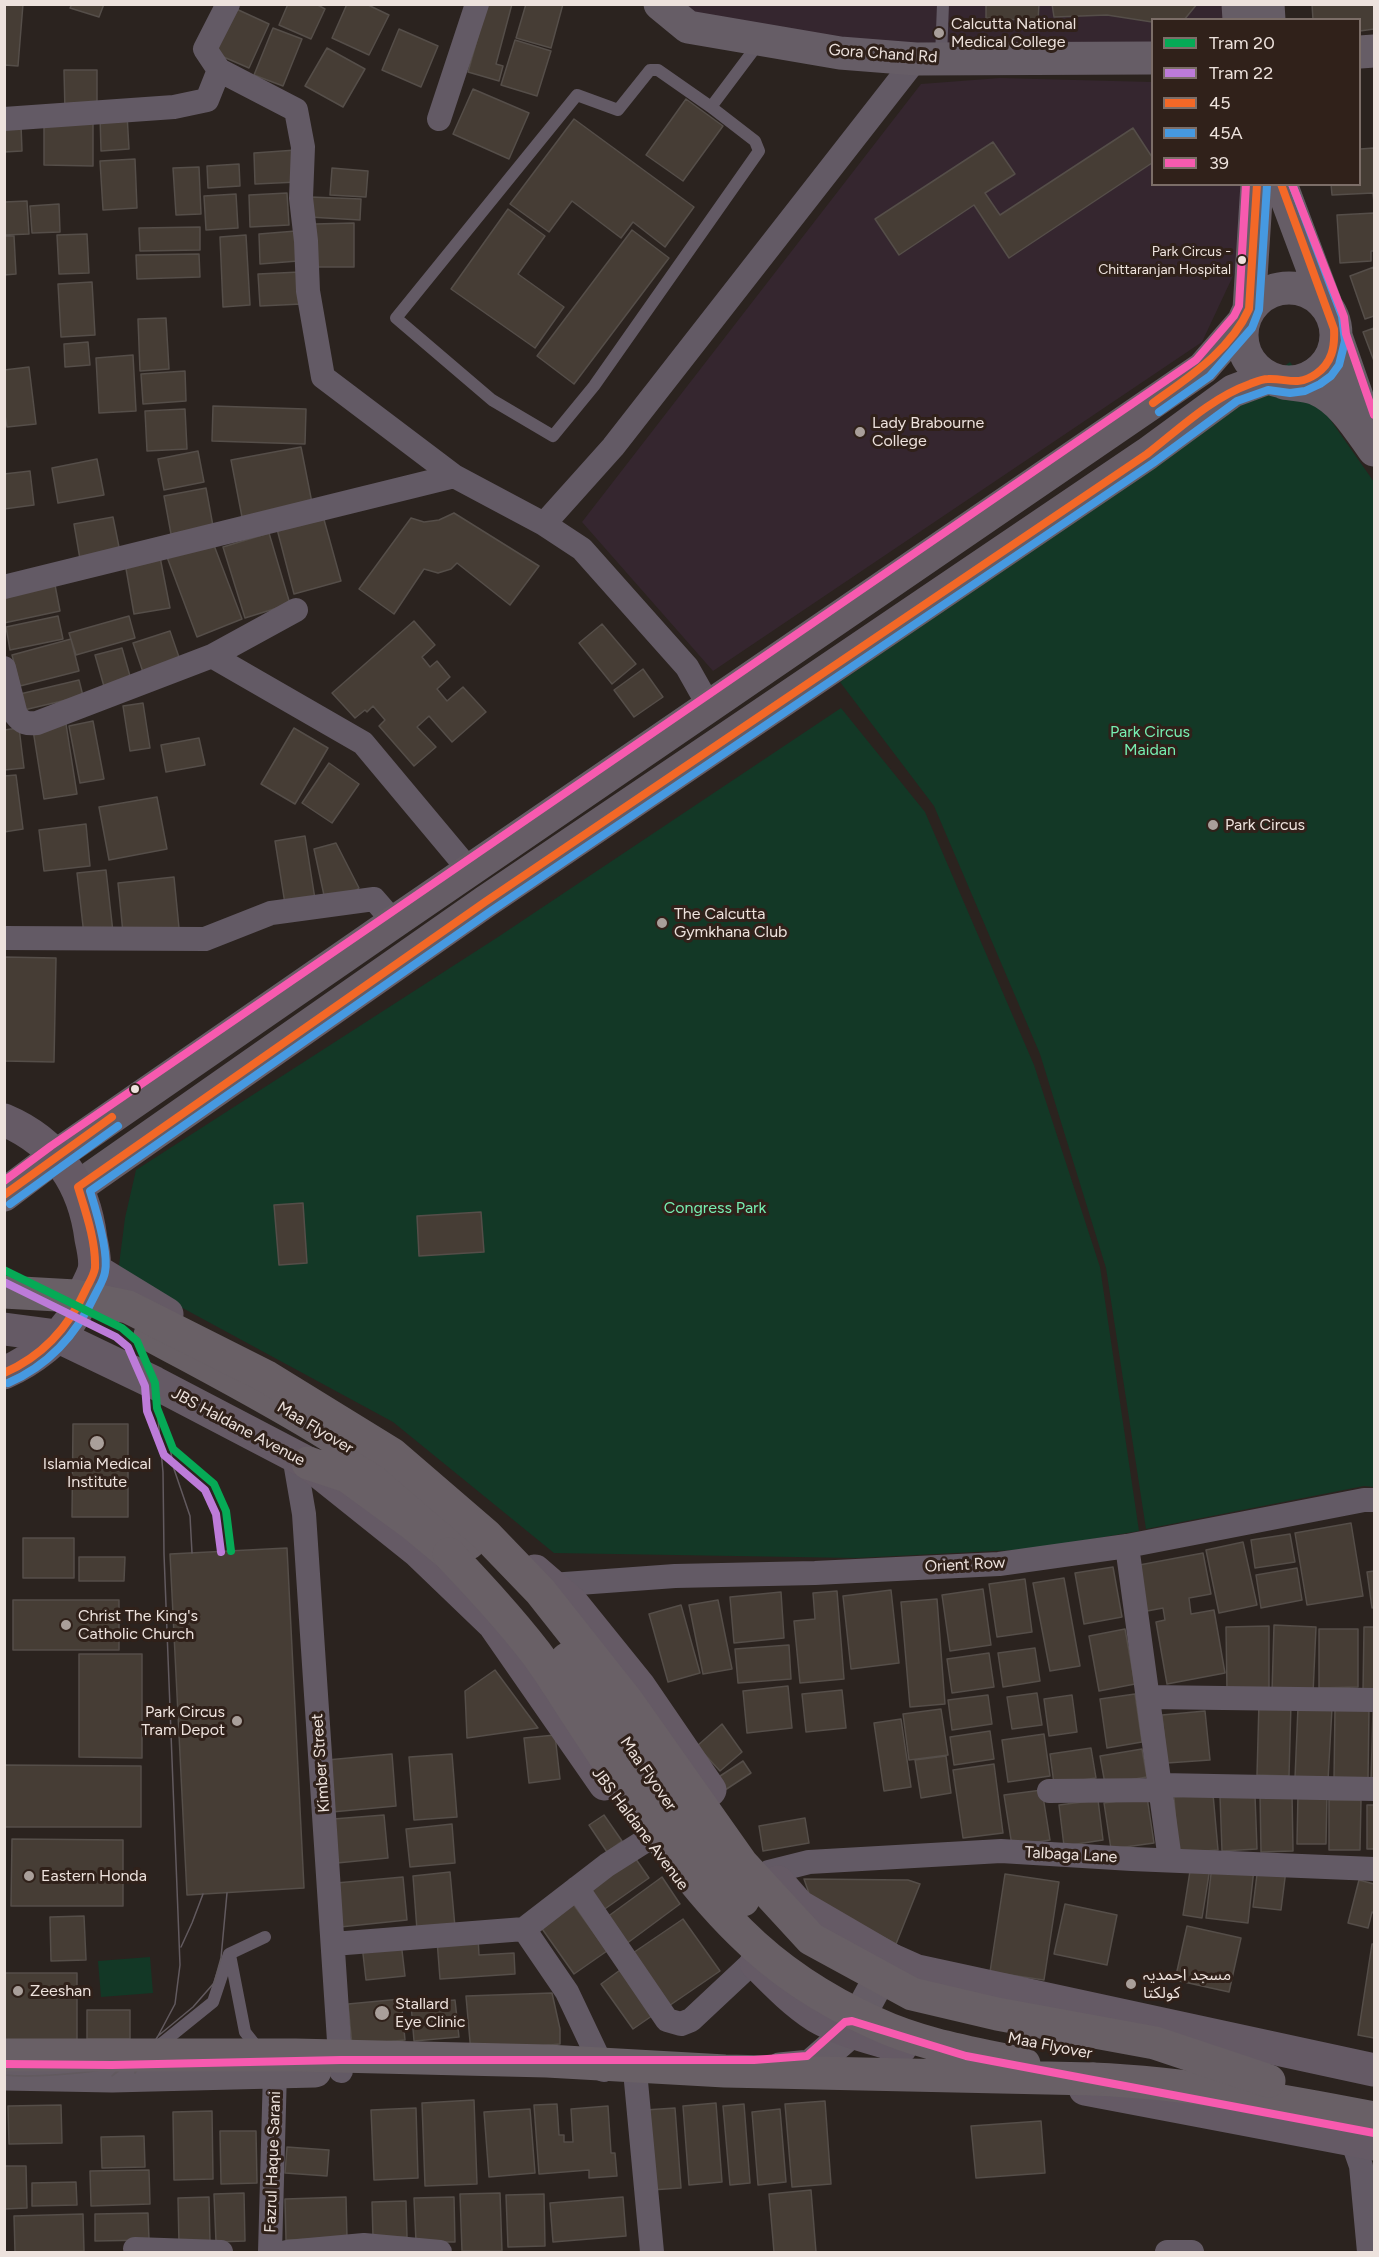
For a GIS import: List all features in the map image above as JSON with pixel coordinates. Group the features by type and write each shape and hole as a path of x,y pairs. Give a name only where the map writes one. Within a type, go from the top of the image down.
{"highway":[{"name":"Maa Flyover","path":"4,1273 79,1302 143,1331 326,1433 395,1479 441,1515 469,1542 540,1622 662,1796 723,1878 742,1899 833,1973 885,1999 956,2026 1131,2062 1374,2096"},
{"path":"4,1292 75,1296 128,1307 267,1377 392,1454 486,1535 540,1592 627,1701 741,1864 811,1940 912,1994 997,2014 1155,2043 1269,2081"},
{"name":"Maa Flyover","path":"301,1459 347,1476 440,1547 480,1587 537,1654 636,1803 698,1885 740,1932 784,1970 822,1996 876,2024 940,2046 1093,2079 1167,2084 1367,2134"},
{"path":"4,2055 329,2056 547,2061 725,2071 1093,2079"}],"main road":[{"name":"Gora Chand Rd","path":"660,4 688,27 840,53 928,58 1151,58"},
{"path":"1257,186 1246,315 1241,338 1245,356 1255,369 1276,380 1316,389 1331,398 1348,415 1374,450"},
{"path":"1282,186 1374,445"},
{"path":"4,1195 57,1155 394,922 1203,369 1260,297 1276,290 1292,288 1319,298 1331,321 1333,352 1325,366 1316,374 1301,381 1276,380 1233,391 1127,467 485,902 78,1187"},
{"path":"4,1120 26,1129 57,1155 78,1187 90,1225 94,1270 76,1312 57,1336 45,1349 22,1365 4,1373"},
{"name":"Maa Flyover","path":"94,1270 346,1422 404,1453 572,1603 639,1686 752,1851 799,1906 890,1959 917,1971 1374,2070"},
{"name":"JBS Haldane Avenue","path":"4,1329 57,1336 155,1383 301,1459 418,1551 495,1624 645,1841 699,1908 776,1983 817,2016 851,2031 963,2066 1367,2134"},
{"path":"4,2074 112,2076 275,2071 754,2071 811,2066 851,2031 890,1959"}],"street":[{"path":"228,4 205,49 219,70 296,110 303,147 301,198 308,291 323,377 454,476 544,524 582,549 687,667 710,706"},
{"path":"439,119 477,4"},
{"path":"544,524 613,447 928,58"},
{"path":"4,119 174,107 207,100 219,70"},
{"path":"4,587 454,476"},
{"path":"4,668 16,715 28,724 37,723 212,656 296,610"},
{"path":"212,656 363,744 470,872"},
{"path":"4,938 205,939 271,914 374,899 394,922"},
{"name":"Kimber Street","path":"301,1459 341,2071"},
{"name":"Orient Row","path":"551,1585 644,1577 999,1564 1127,1546 1364,1500 1374,1500"},
{"path":"1127,1546 1170,1860"},
{"path":"1148,1697 1374,1700"},
{"path":"1049,1791 1161,1787 1374,1789"},
{"path":"333,1944 524,1929 607,1864 645,1841"},
{"name":"Talbaga Lane","path":"769,1872 809,1862 1000,1851 1374,1869"},
{"path":"577,1888 667,2020 681,2024 692,2020 754,1961"},
{"path":"524,1929 620,2071 652,2253"},
{"name":"Fazrul Haque Sarani","path":"270,2253 275,2071"},
{"path":"1367,2134 1361,2166 1369,2253"},
{"path":"287,2253 364,2245 440,2253"},
{"path":"135,2250 221,2253"},
{"path":"1167,2253 1192,2253"}],"lane":[{"path":"928,58 943,4"},
{"path":"711,107 762,40"},
{"path":"650,70 658,70 711,107 755,141 759,151 594,386 553,436 492,400 396,318 577,95 618,110 650,70"},
{"path":"112,2076 135,2073 159,2044 213,2002 229,1954 265,1937"},
{"path":"229,1954 245,2032 275,2071"}],"shaded area":[{"name":"Calcutta National Medical College","path":"1268,4 1269,18 1151,18 1151,58 916,59 660,5"},
{"name":"Lady Brabourne College","path":"1000,78 1151,82 1151,186 1245,186 1240,261 1202,342 713,671 582,522 921,84"}],"green space":[{"name":"Park Circus Maidan","path":"1290,362 1374,482 1374,1487 1364,1486 1146,1529 1106,1268 1040,1054 934,806 840,682 1151,465"},
{"name":"Congress Park","path":"841,708 925,812 1034,1065 1100,1267 1139,1531 1034,1549 856,1558 554,1553 393,1422 118,1273 125,1218 136,1170 498,937"},
{"path":"150,1957 153,1993 101,1997 98,1961"}],"building":[{"path":"4,4 23,4 18,66 4,65"},
{"path":"72,4 104,4 99,17 70,8"},
{"path":"288,4 316,4 325,9 311,39 279,25"},
{"path":"347,4 366,4 389,15 369,55 332,38"},
{"path":"487,4 512,4 496,64 503,66 499,81 468,72"},
{"path":"526,4 563,4 551,48 516,38"},
{"path":"986,4 1039,4 1038,21 986,18"},
{"path":"1052,4 1197,4 1186,18 1151,18 1151,22 1107,15 1054,17"},
{"path":"1312,4 1374,4 1374,29 1361,31 1361,18 1313,18"},
{"path":"232,7 269,24 249,68 212,52"},
{"path":"273,28 302,39 283,86 254,75"},
{"path":"399,29 438,46 421,87 382,70"},
{"path":"515,40 551,51 537,96 501,85"},
{"path":"327,48 365,69 343,107 305,86"},
{"path":"64,70 97,70 97,112 65,112"},
{"path":"473,89 529,113 509,159 453,134"},
{"path":"686,99 723,126 683,181 646,155"},
{"path":"127,114 129,149 101,151 100,115"},
{"path":"44,118 93,118 93,166 44,165"},
{"path":"574,119 694,207 665,247 633,222 621,238 572,201 549,232 510,204"},
{"path":"21,125 22,151 4,152 4,126"},
{"path":"1133,128 1151,155 1151,164 1009,258 974,205 899,255 875,219 993,142 1015,174 985,193 1000,215"},
{"path":"1374,148 1374,203 1373,193 1332,195 1331,186 1361,186 1361,149"},
{"path":"296,150 298,182 255,184 254,153"},
{"path":"135,159 137,208 103,210 100,161"},
{"path":"239,164 240,186 208,188 207,166"},
{"path":"199,167 201,214 176,215 173,168"},
{"path":"332,168 368,171 366,197 330,195"},
{"path":"287,193 289,225 250,227 249,195"},
{"path":"236,194 238,228 206,230 204,196"},
{"path":"310,197 361,199 360,220 309,217"},
{"path":"27,201 29,234 4,235 4,202"},
{"path":"59,204 60,232 32,233 30,206"},
{"path":"508,209 545,236 518,274 564,307 535,348 451,289"},
{"path":"1374,213 1374,251 1371,251 1371,261 1340,263 1337,215"},
{"path":"354,223 354,267 315,267 314,224"},
{"path":"200,227 200,250 140,251 139,228"},
{"path":"632,230 669,258 574,384 537,356"},
{"path":"296,231 298,261 260,264 259,234"},
{"path":"87,234 89,273 59,274 57,235"},
{"path":"246,235 250,305 223,307 220,237"},
{"path":"4,236 14,236 16,274 4,275"},
{"path":"199,254 200,277 137,279 136,255"},
{"path":"1374,267 1374,316 1365,319 1350,276"},
{"path":"300,272 302,304 260,306 258,274"},
{"path":"92,282 95,335 61,337 58,284"},
{"path":"166,318 169,369 140,371 138,319"},
{"path":"1374,328 1374,361 1363,332"},
{"path":"88,342 90,365 65,367 64,344"},
{"path":"133,355 136,411 99,413 96,358"},
{"path":"29,367 36,424 7,427 4,409 4,370"},
{"path":"185,371 186,401 143,404 141,374"},
{"path":"213,406 306,409 305,444 212,441"},
{"path":"185,409 187,449 147,451 145,411"},
{"path":"301,447 312,503 242,517 231,460"},
{"path":"198,451 204,482 164,490 158,459"},
{"path":"97,459 104,495 58,503 52,468"},
{"path":"30,471 34,505 4,509 4,474"},
{"path":"206,488 213,526 171,534 164,496"},
{"path":"454,513 539,566 510,605 457,563 451,569 438,573 424,569 394,614 359,589 411,518 424,522 439,520"},
{"path":"323,516 341,581 294,594 277,529"},
{"path":"113,517 120,552 80,559 74,524"},
{"path":"269,533 290,604 245,618 223,547"},
{"path":"212,540 242,619 197,637 167,557"},
{"path":"160,557 170,608 134,614 125,563"},
{"path":"55,585 60,611 4,623 4,596"},
{"path":"58,616 63,639 10,650 6,627"},
{"path":"129,616 135,638 76,655 69,633"},
{"path":"414,621 435,645 422,657 430,667 437,661 450,677 437,689 447,701 463,687 486,712 452,742 429,716 417,727 436,747 414,766 379,726 385,720 373,706 355,718 332,693"},
{"path":"602,624 636,664 612,684 579,643"},
{"path":"170,631 181,663 144,675 133,643"},
{"path":"71,639 79,671 20,686 12,655"},
{"path":"122,648 132,683 105,690 95,655"},
{"path":"643,669 663,697 634,717 614,690"},
{"path":"79,680 83,696 24,710 20,694"},
{"path":"143,703 150,748 130,751 123,706"},
{"path":"93,721 104,779 80,783 69,726"},
{"path":"66,724 77,794 44,799 33,730"},
{"path":"19,728 24,768 4,770 4,730"},
{"path":"294,728 328,748 295,804 261,784"},
{"path":"199,738 205,765 166,772 161,745"},
{"path":"329,763 359,784 332,823 302,803"},
{"path":"16,775 23,829 4,832 4,776"},
{"path":"157,797 167,849 109,860 99,807"},
{"path":"86,824 90,866 44,871 39,830"},
{"path":"305,836 315,899 285,904 275,841"},
{"path":"336,843 359,888 342,900 325,900 314,849"},
{"path":"106,870 113,932 84,935 77,873"},
{"path":"174,877 179,928 123,933 118,883"},
{"path":"4,957 56,958 54,1062 4,1061"},
{"path":"303,1203 307,1263 279,1265 274,1205"},
{"path":"481,1212 484,1252 419,1256 417,1216"},
{"name":"Islamia Medical Institute","path":"73,1424 128,1424 128,1517 72,1517"},
{"path":"1351,1523 1363,1596 1307,1605 1295,1533"},
{"path":"1290,1534 1295,1562 1255,1568 1251,1540"},
{"path":"23,1538 74,1538 74,1578 23,1578"},
{"path":"1243,1542 1257,1605 1219,1613 1206,1550"},
{"name":"Park Circus Tram Depot","path":"287,1548 304,1888 187,1895 170,1554"},
{"path":"1203,1553 1211,1594 1189,1598 1191,1614 1214,1610 1225,1673 1167,1684 1156,1622 1165,1620 1163,1608 1142,1612 1134,1566"},
{"path":"79,1557 125,1557 124,1581 79,1581"},
{"path":"1113,1567 1122,1617 1084,1624 1075,1573"},
{"path":"1297,1568 1302,1600 1261,1608 1256,1575"},
{"path":"1374,1571 1374,1607 1372,1608 1367,1572"},
{"path":"1064,1578 1080,1666 1050,1671 1033,1583"},
{"path":"1025,1579 1032,1632 997,1637 989,1584"},
{"path":"983,1589 991,1645 950,1651 942,1595"},
{"path":"891,1590 899,1663 851,1669 843,1596"},
{"path":"837,1591 844,1679 800,1683 794,1621 815,1619 813,1593"},
{"path":"781,1592 784,1638 734,1643 730,1597"},
{"path":"937,1599 945,1704 910,1707 901,1602"},
{"name":"Christ The King's Catholic Church","path":"13,1600 119,1600 119,1650 13,1650"},
{"path":"718,1600 732,1669 703,1674 689,1605"},
{"path":"681,1605 700,1673 668,1682 649,1614"},
{"path":"1274,1625 1316,1627 1313,1694 1272,1692"},
{"path":"1269,1626 1269,1692 1227,1692 1226,1627"},
{"path":"1364,1627 1374,1627 1374,1692 1363,1692"},
{"path":"1125,1629 1135,1684 1099,1691 1089,1636"},
{"path":"1319,1629 1358,1629 1358,1687 1319,1688"},
{"path":"789,1645 791,1679 738,1683 735,1649"},
{"path":"1035,1648 1040,1681 1003,1687 998,1653"},
{"path":"989,1653 994,1687 952,1693 947,1659"},
{"path":"79,1654 142,1654 142,1758 79,1757"},
{"path":"495,1670 538,1728 467,1738 465,1691"},
{"path":"788,1686 792,1728 747,1733 743,1691"},
{"path":"842,1690 846,1728 806,1732 802,1694"},
{"path":"1037,1693 1042,1725 1012,1729 1007,1697"},
{"path":"1135,1694 1142,1742 1107,1748 1100,1699"},
{"path":"988,1695 992,1724 952,1730 948,1700"},
{"path":"1072,1695 1077,1732 1049,1736 1044,1699"},
{"path":"1259,1702 1291,1703 1289,1776 1257,1775"},
{"path":"1298,1707 1332,1708 1328,1780 1295,1778"},
{"path":"1335,1708 1369,1708 1368,1780 1334,1780"},
{"path":"941,1709 948,1755 909,1760 903,1714"},
{"path":"1373,1709 1374,1782 1371,1782"},
{"path":"1205,1711 1210,1760 1167,1763 1162,1715"},
{"path":"901,1719 911,1787 884,1791 874,1723"},
{"path":"722,1724 742,1752 720,1771 697,1746"},
{"path":"990,1731 994,1759 954,1765 950,1737"},
{"path":"1044,1734 1050,1776 1008,1782 1002,1740"},
{"path":"555,1735 560,1779 529,1783 524,1738"},
{"path":"1091,1748 1096,1778 1054,1784 1050,1754"},
{"path":"1142,1749 1147,1777 1105,1784 1100,1756"},
{"path":"392,1754 396,1806 332,1812 327,1760"},
{"path":"452,1754 457,1817 414,1820 409,1757"},
{"path":"946,1756 951,1793 921,1798 915,1760"},
{"path":"743,1761 751,1773 722,1792 714,1780"},
{"path":"994,1764 1003,1833 963,1838 953,1770"},
{"path":"4,1765 141,1766 141,1827 4,1827"},
{"path":"1042,1790 1050,1840 1012,1846 1004,1795"},
{"path":"1298,1792 1327,1792 1326,1844 1297,1844"},
{"path":"1260,1793 1292,1793 1293,1851 1261,1852"},
{"path":"1213,1794 1218,1850 1178,1853 1174,1797"},
{"path":"1255,1795 1257,1849 1222,1851 1220,1796"},
{"path":"1147,1797 1154,1843 1111,1849 1104,1803"},
{"path":"1098,1800 1103,1840 1064,1846 1059,1805"},
{"path":"1329,1800 1361,1800 1360,1850 1329,1850"},
{"path":"1367,1805 1374,1805 1374,1849 1367,1849"},
{"path":"384,1815 388,1858 337,1863 333,1819"},
{"path":"604,1815 622,1841 607,1852 589,1825"},
{"path":"805,1818 809,1843 763,1851 759,1826"},
{"path":"452,1824 455,1863 410,1867 406,1829"},
{"path":"12,1839 123,1840 123,1906 11,1906"},
{"path":"631,1852 649,1878 599,1913 580,1888"},
{"path":"1191,1865 1210,1868 1202,1918 1183,1915"},
{"path":"1212,1865 1254,1869 1248,1923 1206,1918"},
{"path":"1258,1866 1286,1870 1281,1910 1253,1907"},
{"path":"450,1872 455,1927 417,1930 413,1876"},
{"path":"1005,1874 1059,1882 1044,1980 990,1972"},
{"path":"403,1877 407,1920 340,1927 336,1883"},
{"path":"662,1877 680,1904 622,1947 603,1920"},
{"path":"804,1879 908,1880 920,1884 896,1944 811,1899"},
{"path":"1359,1880 1374,1884 1374,1913 1372,1912 1368,1928 1348,1923"},
{"path":"571,1901 607,1951 574,1974 538,1923"},
{"path":"1065,1904 1117,1915 1107,1965 1054,1954"},
{"path":"84,1916 86,1960 51,1961 50,1917"},
{"path":"683,1919 720,1971 663,2010 627,1957"},
{"path":"1187,1926 1241,1938 1229,1992 1175,1980"},
{"path":"478,1937 479,1955 514,1953 515,1974 440,1979 437,1940"},
{"path":"401,1942 405,1976 366,1980 362,1945"},
{"path":"1372,1944 1374,1944 1374,2038 1358,2035"},
{"path":"627,1965 659,2011 633,2029 601,1984"},
{"path":"4,1973 77,1973 77,2041 4,2041"},
{"path":"552,1993 560,2029 560,2044 471,2053 466,1996"},
{"path":"401,1999 405,2040 352,2045 348,2004"},
{"path":"455,2000 459,2037 414,2041 411,2004"},
{"path":"87,2010 130,2010 130,2039 87,2039"},
{"path":"474,2100 477,2184 425,2186 422,2103"},
{"path":"825,2101 831,2184 792,2187 785,2104"},
{"path":"716,2103 722,2182 689,2185 683,2106"},
{"path":"557,2104 559,2135 564,2135 564,2142 573,2142 571,2109 608,2106 611,2153 615,2153 617,2176 589,2178 589,2170 539,2174 534,2105"},
{"path":"744,2104 750,2183 730,2185 723,2106"},
{"path":"61,2105 62,2143 9,2144 8,2106"},
{"path":"416,2108 418,2178 374,2180 371,2110"},
{"path":"675,2108 681,2188 651,2190 645,2110"},
{"path":"530,2109 535,2173 489,2177 484,2112"},
{"path":"780,2109 786,2182 758,2185 752,2112"},
{"path":"212,2111 213,2179 174,2180 173,2112"},
{"path":"1041,2121 1045,2173 976,2178 971,2126"},
{"path":"220,2131 256,2131 257,2183 221,2184"},
{"path":"144,2136 145,2167 102,2168 101,2137"},
{"path":"287,2147 329,2150 327,2176 285,2173"},
{"path":"4,2166 26,2166 27,2208 4,2209"},
{"path":"149,2170 150,2204 91,2206 90,2171"},
{"path":"76,2182 77,2205 32,2206 32,2183"},
{"path":"811,2190 816,2252 774,2252 769,2194"},
{"path":"244,2193 245,2241 216,2242 214,2194"},
{"path":"500,2193 502,2251 462,2251 460,2194"},
{"path":"544,2194 545,2246 508,2247 506,2195"},
{"path":"209,2197 210,2243 179,2244 178,2198"},
{"path":"346,2197 347,2238 286,2240 285,2199"},
{"path":"454,2197 455,2242 416,2242 414,2198"},
{"path":"623,2197 626,2236 553,2242 550,2203"},
{"path":"406,2201 407,2237 373,2238 372,2202"},
{"path":"148,2213 149,2240 95,2241 95,2214"},
{"path":"83,2214 84,2251 15,2252 14,2216"}],"tram line":[{"name":"20","path":"4,1270 122,1328 137,1341 155,1383 157,1408 173,1449 214,1484 226,1511 231,1551"},
{"name":"22","path":"4,1282 116,1337 128,1347 145,1386 147,1411 164,1455 205,1490 216,1514 221,1552"},
{"path":"4,1285 33,1284"},
{"path":"157,1408 163,1472 164,1554 180,1965 175,2004 158,2036"},
{"path":"168,1437 174,1469 190,1516 192,1553"},
{"path":"4,2075 63,2074 122,2066 112,2076 136,2058 135,2073 158,2036 193,2007 214,1983 221,1958 227,1893"},
{"path":"181,1947 203,1894"}],"transit line":[{"name":"39","path":"4,1181 51,1146 1196,360 1234,316 1239,306 1246,186"},
{"name":"45","path":"1153,403 1194,373 1220,350 1241,324 1249,309 1257,186"},
{"name":"45A","path":"1159,412 1210,376 1252,328 1259,310 1267,186"},
{"name":"45","path":"4,1373 31,1358 53,1339 72,1316 93,1276 94,1248 78,1187 485,902 1147,454 1222,397 1259,381 1303,380 1321,370 1331,354 1334,329 1282,186"},
{"name":"45A","path":"8,1383 37,1367 61,1347 80,1322 103,1280 105,1254 90,1191 491,911 1153,463 1237,401 1268,390 1290,393 1305,391 1331,376 1339,365 1345,341 1342,316 1293,186"},
{"name":"39","path":"1293,186 1344,317 1346,334 1374,415"},
{"name":"45","path":"4,1195 112,1117"},
{"name":"45A","path":"10,1204 118,1126"},
{"name":"39","path":"4,2064 112,2065 341,2060 754,2060 807,2056 845,2022 852,2021 966,2056 1374,2133"}],"place":[{"name":"Calcutta National Medical College","path":"939,33"},
{"name":"Park Circus - Chittaranjan Hospital","path":"1242,260"},
{"name":"Lady Brabourne College","path":"860,432"},
{"name":"Park Circus","path":"1213,825"},
{"name":"The Calcutta Gymkhana Club","path":"662,923"},
{"name":"Islamia Medical Institute","path":"97,1443"},
{"name":"Christ The King's Catholic Church","path":"66,1625"},
{"name":"Park Circus Tram Depot","path":"237,1721"},
{"name":"Eastern Honda","path":"29,1876"},
{"name":"مسجد احمدیہ کولکتا","path":"1131,1984"},
{"name":"Zeeshan","path":"18,1991"},
{"name":"Stallard Eye Clinic","path":"382,2013"}]}
